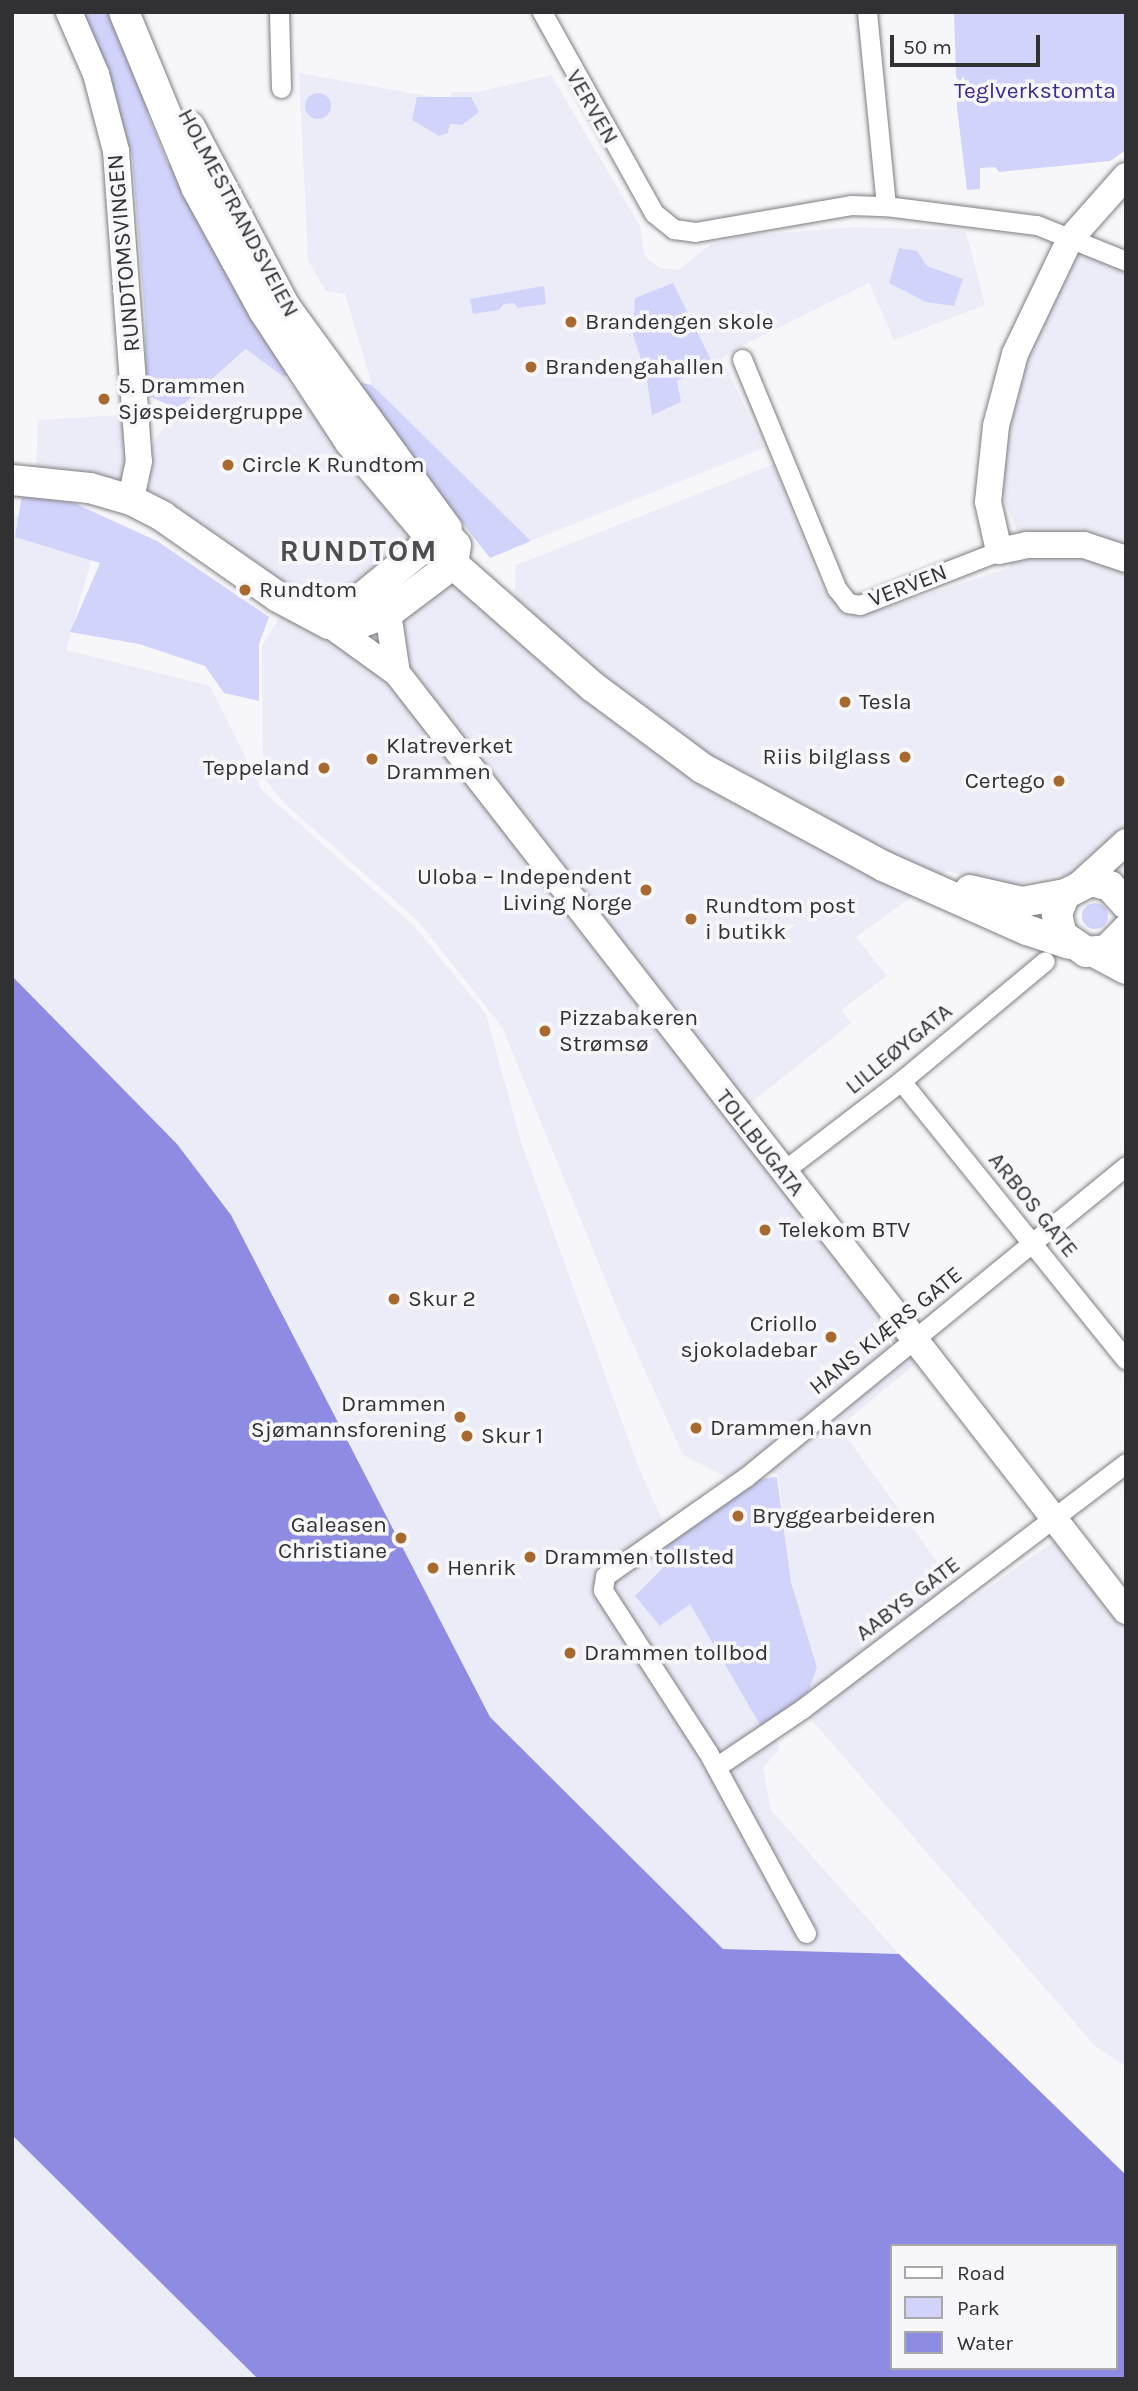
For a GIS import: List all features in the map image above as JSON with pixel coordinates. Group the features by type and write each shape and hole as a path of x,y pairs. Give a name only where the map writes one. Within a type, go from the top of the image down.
{"main road":[{"name":"RUNDTOMSVINGEN","path":"69,12 96,74 116,151 139,461 121,497"},
{"name":"HOLMESTRANDSVEIEN","path":"124,12 163,114 226,246 288,350 350,442 447,549"},
{"name":"HOLMESTRANDSVEIEN","path":"132,12 286,307 379,440 447,549"},
{"path":"999,551 988,502 996,426 1015,354 1070,239 1126,176"},
{"path":"12,480 121,497 162,516 292,605 329,624 368,620 447,549"},
{"name":"VERVEN","path":"999,551 1065,544 1126,559"},
{"path":"447,549 600,674 698,748 769,793 855,839 972,891 1022,902 1101,882 1125,896"},
{"path":"447,549 593,687 702,768 883,866 1027,930 1083,948 1126,969"},
{"path":"292,605 334,606 368,620"},
{"name":"TOLLBUGATA","path":"368,620 397,673"},
{"name":"TOLLBUGATA","path":"368,620 397,673 782,1172 1126,1611"},
{"path":"1083,948 1058,925 1073,889 1126,842"},
{"path":"1083,948 1117,943 1126,930"}],"street":[{"path":"279,12 281,88"},
{"name":"VERVEN","path":"542,12 653,213 674,229 695,232 850,205 886,206"},
{"path":"867,12 886,206 1022,221 1126,261"},
{"name":"VERVEN","path":"746,368 832,578 848,603 860,605 999,551"},
{"name":"LILLEØYGATA","path":"782,1172 901,1081 1045,961"},
{"name":"ARBOS GATE","path":"901,1081 1126,1360"},
{"name":"HANS KIÆRS GATE","path":"716,1767 603,1590 605,1576 738,1483 1126,1166"},
{"name":"AABYS GATE","path":"716,1767 802,1709 1126,1463"},
{"path":"716,1767 806,1933"}],"shaded area":[{"name":"Brandengen skole","path":"299,73 450,100 451,92 478,92 551,75 640,226 645,257 660,268 678,270 710,245 742,236 853,227 953,230 966,232 985,305 894,340 869,283 745,344 722,358 764,448 531,541 372,385 345,294 326,291 308,260"},
{"path":"1070,239 1126,261 1126,909 1060,874 1005,887 948,871 856,937 887,976 841,1010 851,1023 737,1114 920,1360 839,1427 967,1603 1054,1541 1126,1622 1126,2066 1096,2047 802,1709 817,1666 791,1582 778,1474 748,1469 738,1483 683,1455 618,1311 502,1027 418,921 285,804 263,777 262,646 288,603 198,540 36,470 38,420 120,415 139,461 178,409 247,349 284,377 393,507 513,632 516,565 774,464 821,588 844,608 873,612 1009,568 1020,539 1002,493 1001,471 1016,391"},
{"path":"12,515 100,529 66,650 210,686 262,790 414,926 486,1014 522,1145 638,1466 668,1533 662,1569 690,1604 760,1724 771,1730 780,1748 763,1768 771,1810 899,1954 723,1949 490,1717 231,1215 177,1144 12,976"},
{"path":"12,2135 258,2379 12,2379"}],"green space":[{"path":"81,12 113,12 154,110 147,113 168,164 176,161 290,374 284,377 246,349 178,409 146,395 145,318 132,156 111,86"},
{"name":"Teglverkstomta","path":"954,12 1126,12 1126,150 1110,161 999,172 995,167 980,168 980,189 967,190 957,108"},
{"path":"318,93 327,97 331,106 327,115 318,119 309,115 305,106 309,97"},
{"path":"417,97 471,97 479,112 462,125 450,124 448,133 439,136 412,120"},
{"path":"899,248 917,251 927,266 963,279 954,306 926,302 889,283"},
{"path":"673,283 713,364 677,381 681,402 652,415 646,374 633,335 635,298"},
{"path":"544,286 546,304 518,308 514,303 504,304 499,310 473,314 470,299"},
{"path":"352,381 372,385 531,541 490,558"},
{"path":"22,495 74,503 157,541 269,617 259,644 259,701 224,693 205,666 139,644 70,632 100,563 15,537"},
{"path":"1095,903 1104,907 1108,916 1104,925 1095,929 1086,925 1082,916 1086,907"},
{"path":"777,1477 791,1582 817,1667 802,1709 771,1730 760,1725 690,1604 660,1626 635,1596 662,1569 668,1533 748,1480"}],"water":[{"path":"12,976 177,1144 231,1215 490,1717 723,1949 899,1954 1126,2175 1126,2379 258,2379 12,2135"}],"place":[{"name":"Brandengen skole","path":"571,322"},
{"name":"Brandengahallen","path":"531,367"},
{"name":"5. Drammen Sjøspeidergruppe","path":"104,399"},
{"name":"Circle K Rundtom","path":"228,465"},
{"name":"Rundtom","path":"245,590"},
{"name":"Tesla","path":"845,702"},
{"name":"Riis bilglass","path":"905,757"},
{"name":"Klatreverket Drammen","path":"372,759"},
{"name":"Teppeland","path":"324,768"},
{"name":"Certego","path":"1059,781"},
{"name":"Uloba – Independent Living Norge","path":"646,890"},
{"name":"Rundtom post i butikk","path":"691,919"},
{"name":"Pizzabakeren Strømsø","path":"545,1031"},
{"name":"Telekom BTV","path":"765,1230"},
{"name":"Skur 2","path":"394,1299"},
{"name":"Criollo sjokoladebar","path":"831,1337"},
{"name":"Drammen Sjømannsforening","path":"460,1417"},
{"name":"Drammen havn","path":"696,1428"},
{"name":"Skur 1","path":"467,1436"},
{"name":"Bryggearbeideren","path":"738,1516"},
{"name":"Galeasen Christiane","path":"401,1538"},
{"name":"Drammen tollsted","path":"530,1557"},
{"name":"Henrik","path":"433,1568"},
{"name":"Drammen tollbod","path":"570,1653"}],"district":[{"name":"RUNDTOM","path":"359,551"}]}
